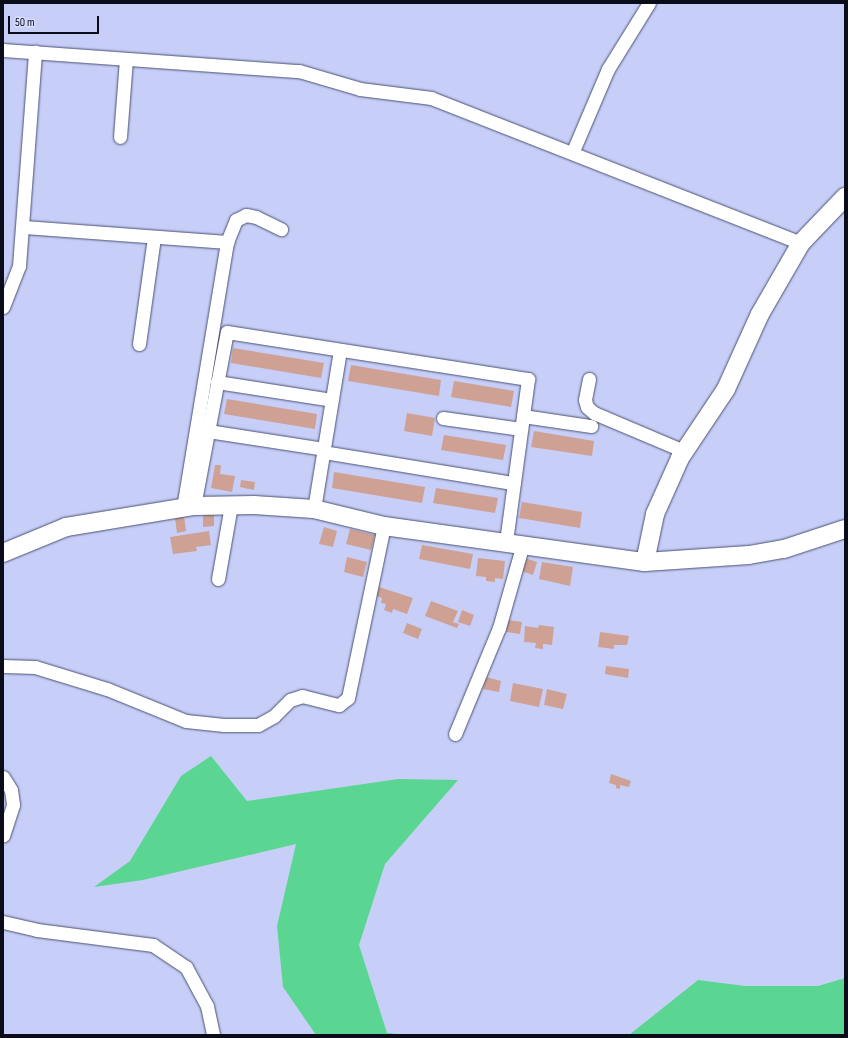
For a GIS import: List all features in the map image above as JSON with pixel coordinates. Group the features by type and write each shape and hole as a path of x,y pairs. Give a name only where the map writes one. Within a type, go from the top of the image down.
{"street":[{"path":"573,152 608,69 649,3"},
{"path":"3,50 299,71 360,89 431,98 573,152 800,243"},
{"path":"3,307 19,266 24,227 35,52"},
{"path":"120,137 126,58"},
{"path":"645,562 656,514 684,451 726,389 760,314 800,243 845,197"},
{"path":"189,506 227,242 236,220 246,215 256,217 281,229"},
{"path":"24,227 227,242"},
{"path":"139,344 154,237"},
{"path":"189,506 208,431 227,332 528,379 513,483 514,543 499,628 455,734"},
{"path":"314,510 340,350"},
{"path":"589,379 585,400 587,407 594,413 684,451"},
{"path":"218,382 332,400"},
{"path":"444,418 591,426"},
{"path":"208,431 513,483"},
{"path":"218,579 232,505"},
{"path":"3,553 66,527 189,506 232,505 314,510 384,526 645,562 749,556 784,549 845,529"},
{"path":"3,666 35,667 107,689 186,720 224,725 258,725 274,716 290,700 302,696 339,705 348,698 384,526"},
{"path":"3,777 11,790 13,805 3,835"},
{"path":"3,922 37,930 128,940 158,948 186,967 207,1006 213,1035"}],"green space":[{"path":"211,756 247,801 398,779 458,780 385,864 359,945 387,1033 408,1035 316,1035 283,987 277,926 296,844 143,880 94,887 130,861 181,776"},
{"path":"845,978 845,1035 629,1035 698,980 745,986 818,986"}],"building":[{"path":"233,348 324,363 321,378 231,363"},
{"path":"351,365 441,380 439,396 348,381"},
{"path":"454,381 514,391 511,407 451,397"},
{"path":"227,399 317,414 315,429 224,414"},
{"path":"407,413 435,418 432,436 404,431"},
{"path":"534,431 594,441 592,456 531,447"},
{"path":"444,435 506,445 503,460 441,450"},
{"path":"215,465 221,465 220,474 235,476 232,492 211,488"},
{"path":"334,472 425,487 422,503 332,488"},
{"path":"241,480 255,482 254,490 240,487"},
{"path":"436,488 498,498 495,513 433,503"},
{"path":"522,502 582,512 580,528 519,518"},
{"path":"203,515 214,515 214,526 203,527"},
{"path":"184,516 186,531 177,533 175,518"},
{"path":"324,527 337,531 333,547 319,544"},
{"path":"350,529 375,535 371,550 346,544"},
{"path":"209,531 211,545 196,547 197,551 173,554 170,537"},
{"path":"422,545 473,554 470,569 419,559"},
{"path":"347,557 367,562 363,577 344,572"},
{"path":"478,558 505,561 503,579 495,578 495,582 486,581 486,577 476,576"},
{"path":"525,558 537,562 533,575 521,571"},
{"path":"542,562 573,567 570,586 539,579"},
{"path":"379,587 413,598 407,614 393,609 392,613 384,610 386,604 381,603 382,598 376,596"},
{"path":"431,601 458,611 453,622 459,624 457,628 425,616"},
{"path":"462,610 474,615 470,626 458,622"},
{"path":"508,620 522,622 520,634 506,632"},
{"path":"407,623 422,629 418,639 403,633"},
{"path":"539,625 554,627 552,645 543,644 543,649 535,648 536,643 524,642 525,626 538,628"},
{"path":"600,632 629,636 627,645 614,645 614,649 598,647"},
{"path":"606,666 629,669 628,678 605,674"},
{"path":"486,677 501,681 499,692 483,689"},
{"path":"513,683 543,689 539,707 510,701"},
{"path":"547,689 567,694 563,709 544,705"},
{"path":"611,774 631,781 629,787 620,785 620,789 616,788 616,785 609,783"}]}
